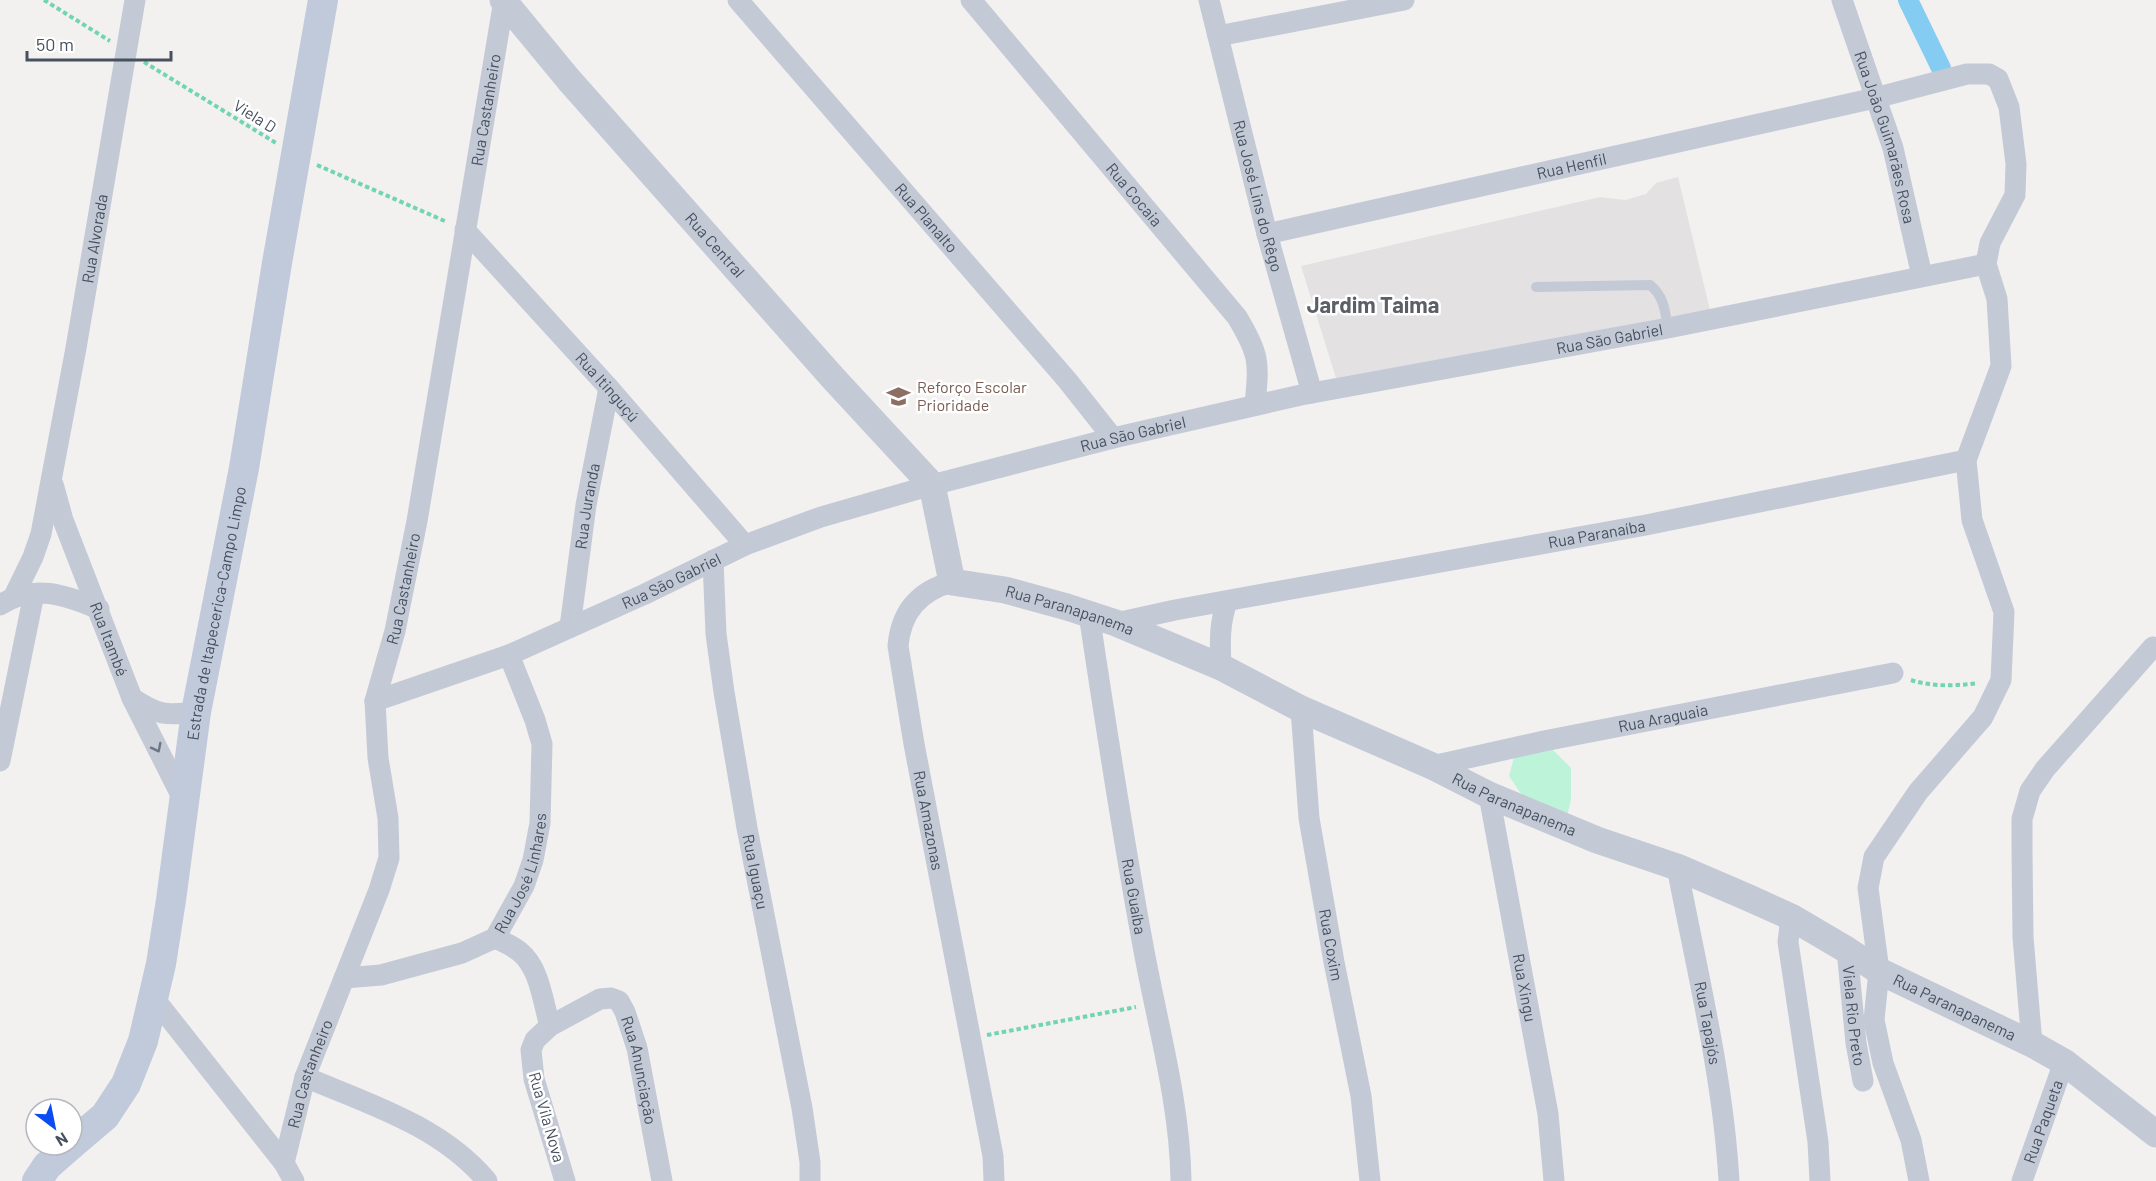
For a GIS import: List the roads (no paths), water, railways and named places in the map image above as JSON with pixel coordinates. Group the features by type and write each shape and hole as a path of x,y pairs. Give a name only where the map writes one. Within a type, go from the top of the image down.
{"main road":[{"name":"Estrada de Itapecerica-Campo Limpo","path":"84,1134 105,1116 126,1084 143,1041 153,997 171,900 196,712 244,468 323,0"},
{"name":"Estrada de Itapecerica-Campo Limpo","path":"34,1181 58,1157"}],"street":[{"name":"Rua Alvorada","path":"0,761 16,598 41,534 76,348 135,0"},
{"name":"Rua Castanheiro","path":"289,1172 305,1077 380,890 389,858 388,818 378,758 375,701 395,631 417,521 503,0"},
{"name":"Rua Central","path":"503,0 569,80 727,255 833,378 932,485"},
{"name":"Rua Planalto","path":"738,0 1066,380 1113,438"},
{"name":"Rua Cocaia","path":"971,0 1237,317 1251,341 1258,360 1255,405"},
{"name":"Rua José Lins do Rêgo","path":"1209,0 1267,234 1312,393"},
{"path":"1218,36 1404,0"},
{"name":"Rua João Guimarães Rosa","path":"1842,0 1893,148 1922,276"},
{"name":"Rua Henfil","path":"1267,234 1875,98 1967,74 1989,74 1998,79 2009,107 2016,164 2014,195 1990,243 1986,264"},
{"name":"Rua Itinguçú","path":"465,230 609,388 745,545"},
{"name":"Rua São Gabriel","path":"375,701 510,655 645,594 745,545 821,517 932,485 1113,438 1312,393 1668,328 1986,264"},
{"path":"1919,1181 1911,1140 1883,1062 1874,1020 1879,970 1868,888 1874,857 1918,792 1983,717 2001,680 2004,612 1972,520 1966,460 2001,366 1997,299 1986,264"},
{"name":"Rua Juranda","path":"570,627 586,504 609,388"},
{"name":"Rua Paranaíba","path":"1116,623 1175,610 1635,527 1966,460"},
{"name":"Rua Alvorada","path":"51,479 63,520 99,609"},
{"path":"932,485 952,582"},
{"name":"Rua Iguaçu","path":"713,560 716,634 724,692 802,1108 810,1162 810,1181"},
{"name":"Rua Paranapanema","path":"952,582 1005,590 1116,623 1221,667 1301,709 1432,766 1489,795 1597,840 1677,867 1791,917 1879,970 2032,1044 2064,1062 2156,1134"},
{"name":"Rua Amazonas","path":"952,582 936,586 921,596 907,614 900,632 898,646 914,744 972,1038 993,1156 994,1181"},
{"name":"Rua Itambé","path":"16,598 56,593 99,609 132,698 183,799"},
{"path":"1221,667 1219,638 1221,619 1227,602"},
{"name":"Rua Guaíba","path":"1089,614 1121,827 1173,1105 1181,1181"},
{"path":"2032,1044 2023,937 2022,851 2022,819 2030,791 2045,769 2152,647"},
{"name":"Rua José Linhares","path":"344,978 381,975 462,953 495,938 524,886 533,860 540,823 542,744 510,655"},
{"name":"Rua Araguaia","path":"1432,766 1544,741 1893,673"},
{"name":"Rua Itambé","path":"132,698 153,712 172,715 196,712"},
{"name":"Rua Coxim","path":"1301,709 1309,818 1360,1096 1370,1181"},
{"name":"Rua Xingu","path":"1489,795 1548,1114 1554,1181"},
{"name":"Rua Tapajós","path":"1677,867 1717,1076 1729,1181"},
{"path":"1791,917 1788,942 1818,1142 1820,1181"},
{"path":"495,938 521,952 530,964 538,982 550,1026"},
{"name":"Viela Rio Preto","path":"1847,950 1856,1043 1863,1081"},
{"path":"153,997 289,1172"},
{"name":"Rua Anunciação","path":"550,1026 600,999 610,998 619,1001 637,1048 662,1181"},
{"name":"Rua Vila Nova","path":"550,1026 536,1040 531,1050 531,1061 565,1181"},
{"name":"Rua Paqueta","path":"2022,1181 2064,1062"},
{"path":"305,1077 421,1128 448,1143 488,1181"}],"lane":[{"path":"1536,287 1650,285 1658,291 1664,302 1668,328"}],"waterway":[{"path":"1908,0 1941,68"}],"place":[{"name":"Reforço Escolar Prioridade","path":"899,396"}],"district":[{"name":"Jardim Taima","path":"1373,305"}]}
